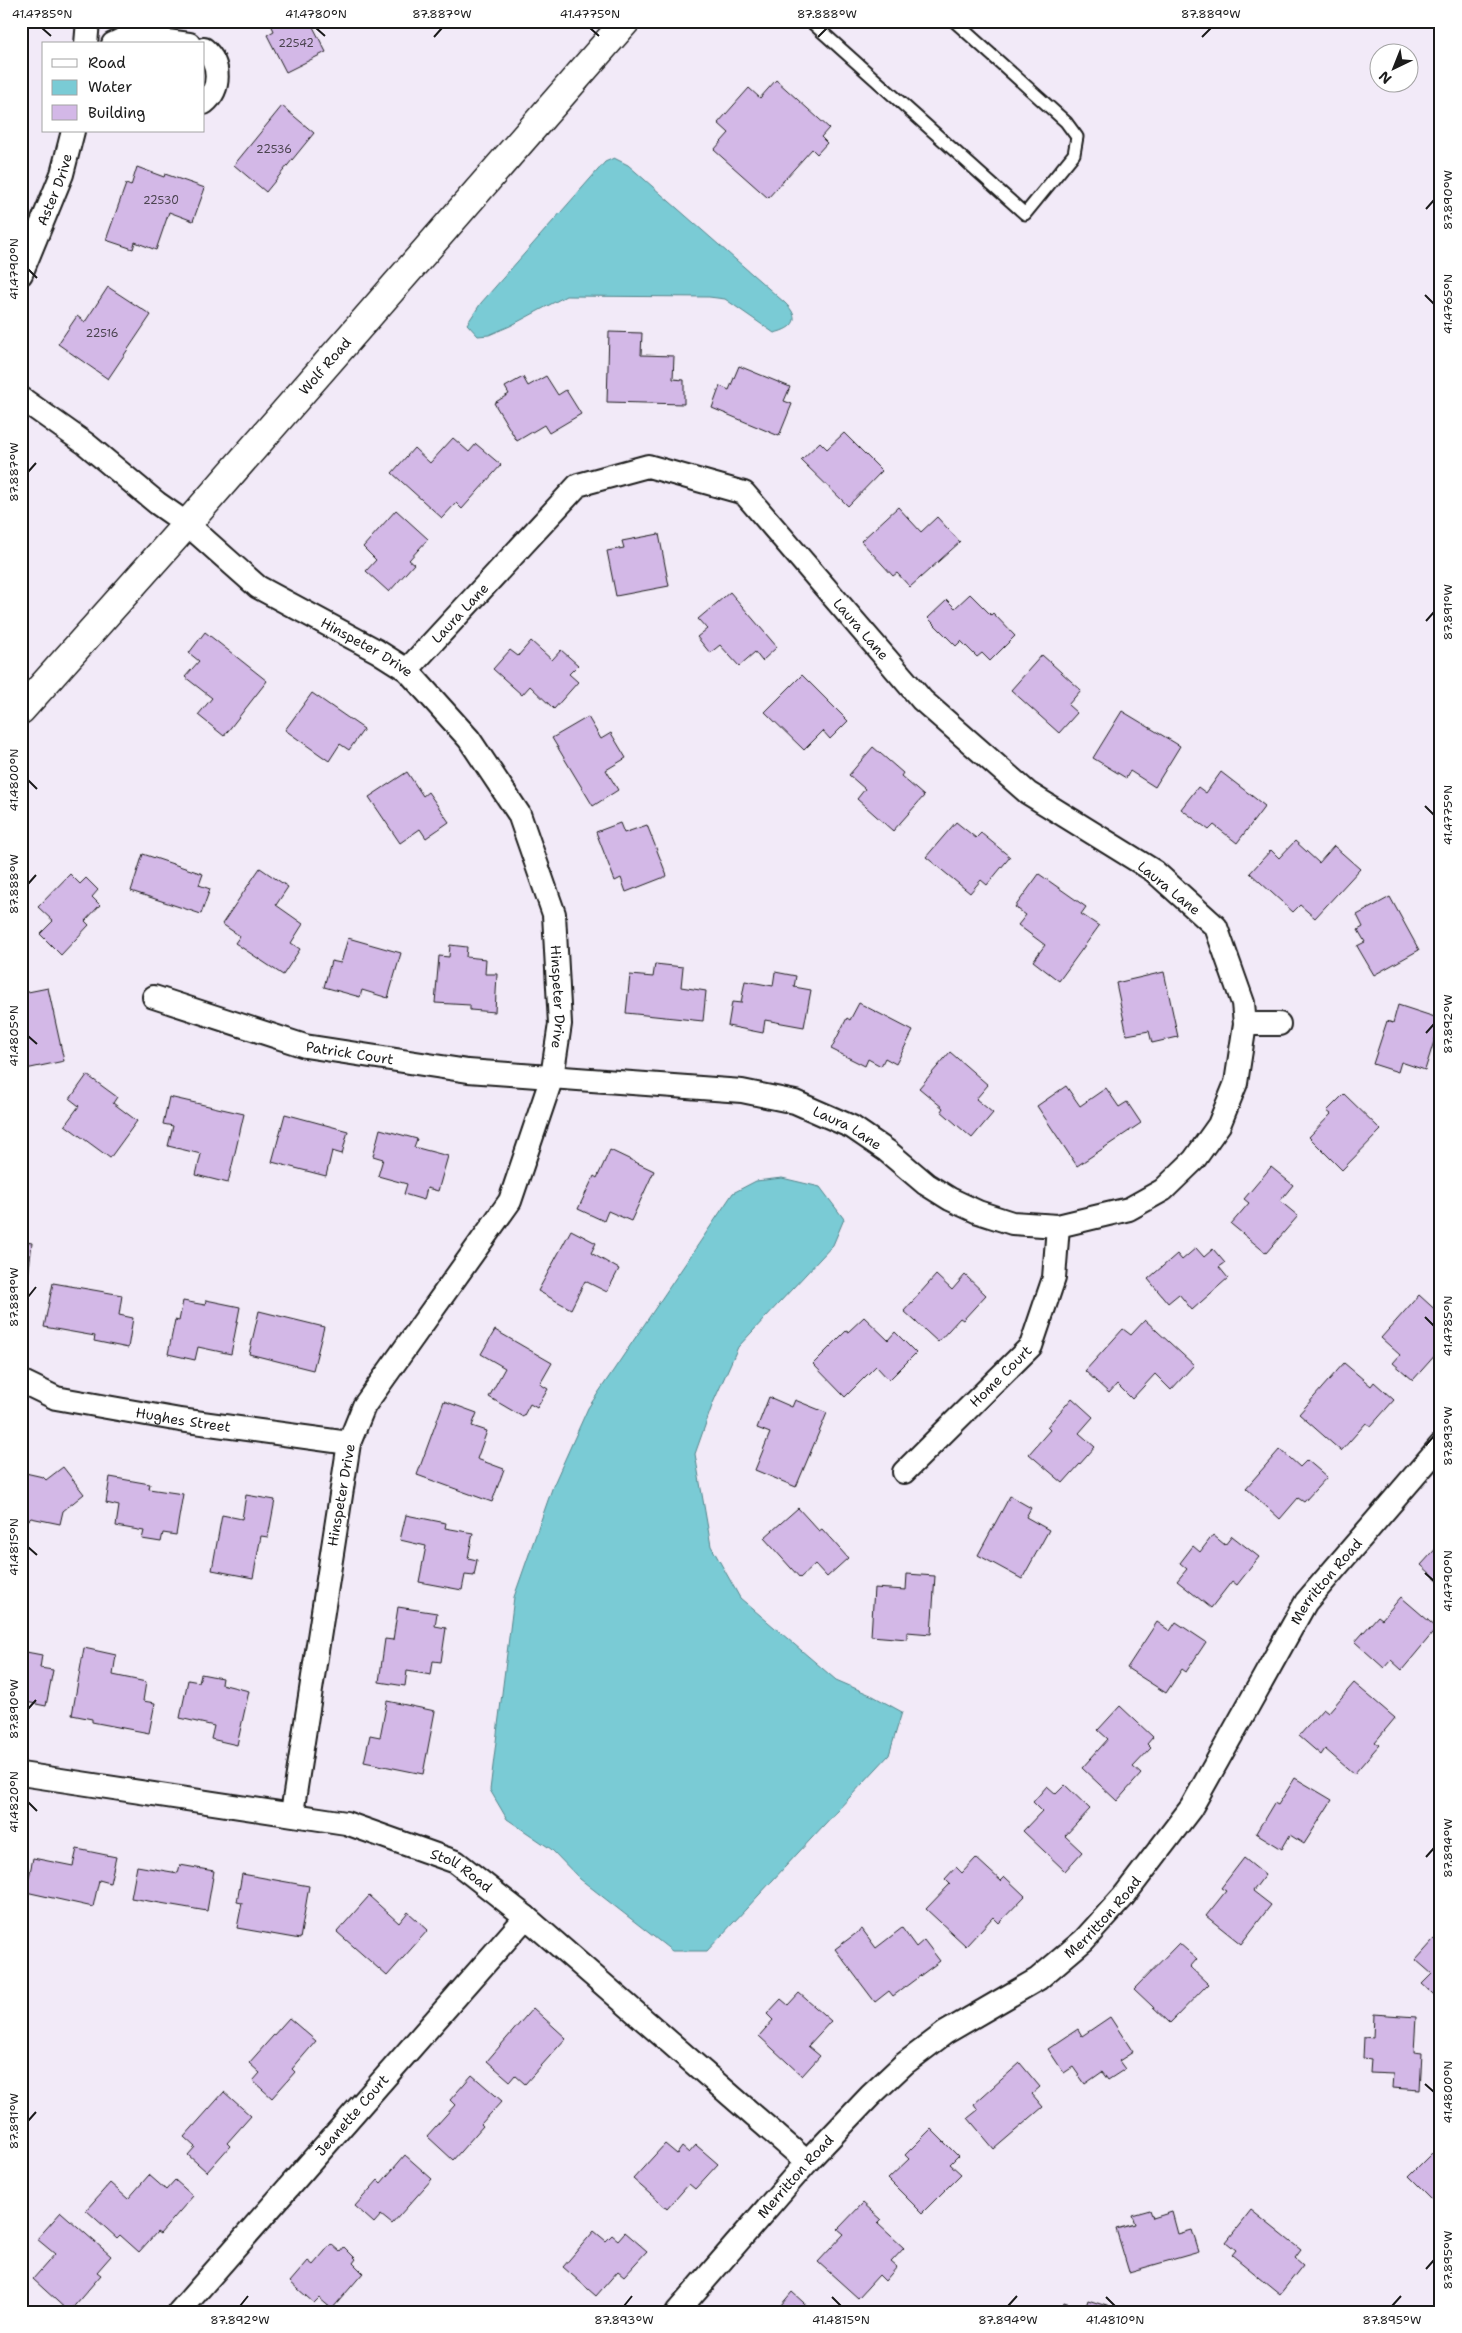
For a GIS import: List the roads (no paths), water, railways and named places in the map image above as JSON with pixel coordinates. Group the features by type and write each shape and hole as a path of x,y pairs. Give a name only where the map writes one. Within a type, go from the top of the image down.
{"main road":[{"name":"Wolf Road","path":"21,710 187,524 626,21"}],"street":[{"path":"86,42 88,21"},
{"path":"117,42 130,36 174,42"},
{"path":"205,50 212,57 216,68 217,81 212,95 205,102"},
{"name":"Aster Drive","path":"21,274 62,174 73,132"},
{"name":"Hinspeter Drive","path":"21,398 86,444 157,503 187,524 258,587 377,651 407,670 469,739 519,814 554,914 560,1024 552,1077 510,1201 364,1406 349,1443 292,1813"},
{"name":"Laura Lane","path":"407,670 578,485 648,466 744,493 922,700 1028,793 1154,871 1216,927 1243,1004 1245,1024 1236,1083 1219,1125 1194,1160 1163,1190 1128,1209 1058,1226 1012,1223 978,1212 950,1199 926,1184 887,1151 852,1127 795,1102 742,1091 552,1077"},
{"name":"Patrick Court","path":"154,997 305,1046 468,1071 552,1077"},
{"path":"1245,1024 1279,1024"},
{"name":"Home Court","path":"904,1472 1031,1346 1054,1278 1058,1226"},
{"name":"Hughes Street","path":"21,1381 56,1398 180,1420 349,1443"},
{"name":"Merritton Road","path":"677,2312 807,2162 870,2096 904,2064 945,2033 1038,1979 1084,1940 1123,1897 1191,1808 1306,1602 1441,1445"},
{"name":"Stoll Road","path":"21,1774 346,1822 456,1862 526,1917 807,2162"},
{"name":"Jeanette Court","path":"179,2312 526,1917"}],"lane":[{"path":"810,21 1025,214 1074,154 1077,137 1066,122 954,21"}],"water":[{"path":"614,158 628,165 785,303 793,313 794,318 791,325 774,333 725,299 709,297 566,296 510,326 489,335 478,336 467,324 481,303 605,162"},
{"path":"782,1178 820,1187 844,1219 833,1245 738,1347 713,1403 695,1454 711,1546 740,1598 836,1680 873,1696 902,1712 889,1755 707,1951 672,1951 580,1879 551,1849 507,1819 490,1790 514,1597 553,1486 588,1408 733,1193 756,1181"}]}
